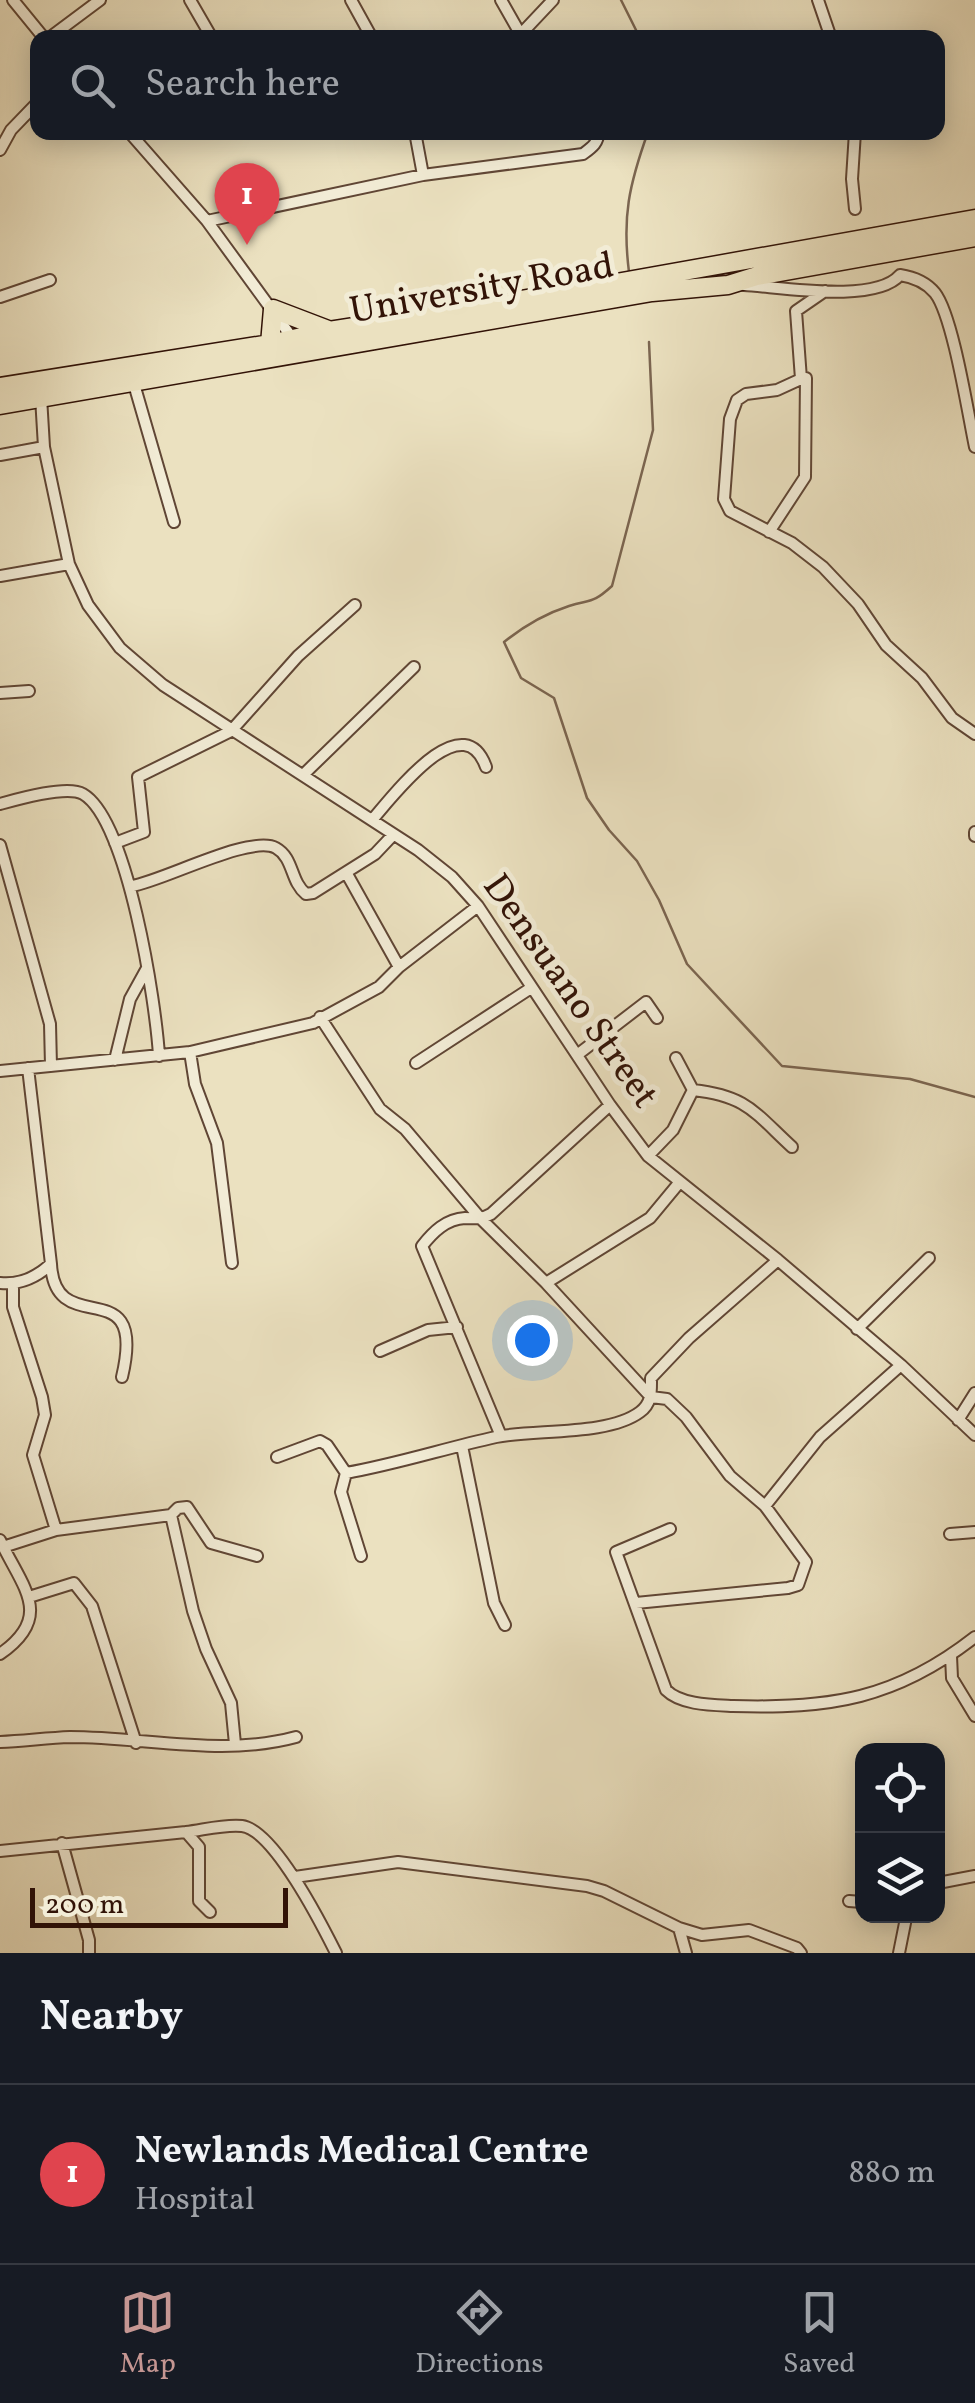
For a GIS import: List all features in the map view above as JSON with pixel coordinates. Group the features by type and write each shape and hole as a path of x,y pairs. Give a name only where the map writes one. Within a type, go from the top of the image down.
{"highway":[{"name":"University Road","path":"0,405 38,390 329,330 832,254 975,219"},
{"name":"University Road","path":"865,248 975,237"},
{"name":"University Road","path":"0,387 38,390 134,384 682,287 728,285 832,254"},
{"path":"270,344 273,308 329,330"}],"street":[{"path":"13,0 39,30"},
{"path":"57,30 100,0"},
{"path":"190,0 207,30"},
{"path":"351,0 368,30"},
{"path":"501,0 518,30"},
{"path":"526,30 553,0"},
{"path":"818,0 828,30"},
{"path":"0,150 11,130 30,110"},
{"path":"136,140 207,221 293,339"},
{"path":"416,140 423,175"},
{"path":"207,221 423,175 583,154 595,140"},
{"path":"854,140 855,209"},
{"path":"728,285 868,288 894,282 900,276 912,276 937,294 958,365 975,447"},
{"path":"0,297 50,280"},
{"path":"800,379 796,311 825,290"},
{"path":"769,532 804,477 806,378 737,400 730,419 724,498 730,511 769,532 792,543 823,567 858,604 886,645 922,678 952,718 975,734"},
{"path":"134,384 174,522"},
{"name":"Densuano Street","path":"38,390 44,447 70,564 88,605 120,648 163,685 418,850 452,878 478,906 648,1156 778,1260 975,1435"},
{"path":"0,455 44,447"},
{"path":"0,576 70,564"},
{"path":"114,843 144,832 138,778 231,731 298,656 354,605"},
{"path":"303,775 414,667"},
{"path":"0,692 28,691"},
{"path":"372,820 442,750 470,745 481,752 486,767"},
{"path":"1,806 80,791 95,803 132,886 141,945 148,964 159,1056"},
{"path":"132,886 264,845 276,848 287,858 293,879 306,894 346,874 375,854 393,835"},
{"path":"0,846 50,1024 51,1066"},
{"path":"346,874 399,967"},
{"path":"0,1071 190,1052 313,1023 379,987 478,906"},
{"path":"115,1060 130,999 148,964"},
{"path":"416,1063 531,988"},
{"path":"576,1055 646,1002 657,1018"},
{"path":"320,1017 380,1109 405,1129 482,1219 651,1397 667,1399 686,1417 730,1476 765,1506 806,1562 798,1585 636,1602"},
{"path":"190,1052 196,1084 217,1143 232,1263"},
{"path":"676,1058 693,1090"},
{"path":"28,1068 52,1282 65,1301 110,1310 123,1323 128,1350 122,1377"},
{"path":"693,1090 734,1098 752,1108 792,1147"},
{"path":"648,1156 673,1130 693,1090"},
{"path":"502,1436 476,1382 422,1246 446,1222 482,1219 610,1105"},
{"path":"546,1283 650,1218 679,1182"},
{"path":"857,1329 929,1258"},
{"path":"346,1473 407,1462 502,1436 563,1433 628,1419 642,1411 651,1397 651,1378 667,1359 778,1260"},
{"path":"52,1264 41,1274 6,1284 42,1397 45,1415 33,1455 56,1530"},
{"path":"380,1351 428,1330 457,1327"},
{"path":"765,1506 820,1437 900,1365"},
{"path":"958,1420 975,1393"},
{"path":"278,1457 320,1440 327,1445 346,1473 341,1492 361,1556"},
{"path":"462,1446 494,1603 505,1625"},
{"path":"0,1654 20,1640 30,1623 28,1597 2,1544 56,1530 171,1515 178,1508 187,1507 211,1543 257,1556"},
{"path":"171,1515 198,1624 231,1703 236,1744"},
{"path":"670,1529 616,1552 666,1690 683,1700 720,1706 824,1705 867,1697 951,1656 975,1637"},
{"path":"950,1534 975,1532"},
{"path":"28,1597 74,1583 92,1606 136,1743"},
{"path":"951,1656 952,1678 975,1716"},
{"path":"0,1742 72,1737 136,1743 271,1744 296,1737"},
{"path":"0,1851 244,1826 257,1833 294,1877 336,1953"},
{"path":"186,1832 198,1847 199,1901 210,1912"},
{"path":"62,1843 89,1940 88,1953"},
{"path":"294,1877 398,1862 586,1886 679,1928 702,1935 749,1930 801,1953"},
{"path":"945,1882 975,1876"},
{"path":"849,1901 855,1901"},
{"path":"898,1953 905,1923"},
{"path":"679,1928 687,1953"},
{"path":"687,1953 702,1935"}],"waterway":[{"path":"621,0 636,30"},
{"path":"629,272 629,201 645,140"},
{"path":"649,342 653,430 612,586 596,598 543,617 504,642 521,678 554,698 587,798 637,861 687,964 782,1066 910,1079 975,1097"}],"place":[{"name":"Newlands Medical Centre","path":"247,245"}]}
